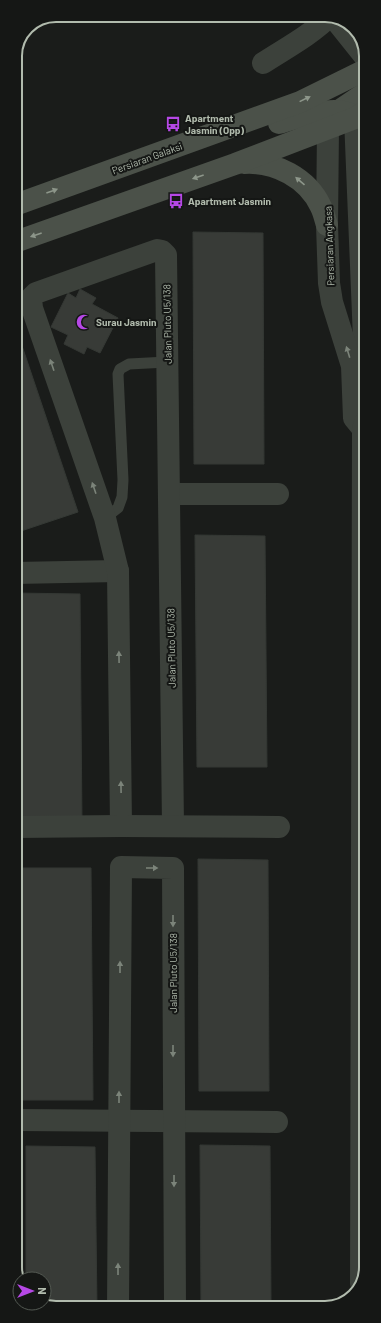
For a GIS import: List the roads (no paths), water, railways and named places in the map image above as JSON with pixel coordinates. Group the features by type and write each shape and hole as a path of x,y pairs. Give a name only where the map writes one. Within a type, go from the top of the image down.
{"main road":[{"name":"Persiaran Galaksi","path":"22,202 300,102 359,73"},
{"path":"22,240 235,164 346,118 359,101"},
{"path":"230,128 239,132 248,132 314,113 346,118"},
{"path":"235,164 255,163 275,167 294,176 309,189 321,206 327,225"}],"street":[{"path":"262,63 324,22"},
{"path":"340,26 358,49"},
{"path":"346,118 359,286"},
{"name":"Persiaran Angkasa","path":"346,118 327,225 329,283 332,302 352,366 354,418 359,422"},
{"name":"Jalan Pluto U5/138","path":"121,826 118,571 105,518 32,308 31,298 36,293 43,290 157,250 162,251 166,255 174,826"},
{"path":"169,494 278,494"},
{"path":"22,573 118,571"},
{"path":"22,827 279,827"},
{"name":"Jalan Pluto U5/138","path":"118,1301 121,867 174,868 175,1301"},
{"path":"22,1120 277,1122"}],"lane":[{"path":"105,518 118,508 122,497 123,474 118,374 120,369 129,364 167,362"}],"place":[{"name":"Apartment Jasmin (Opp)","path":"173,124"},
{"name":"Apartment Jasmin","path":"176,201"},
{"name":"Surau Jasmin","path":"84,322"}]}
